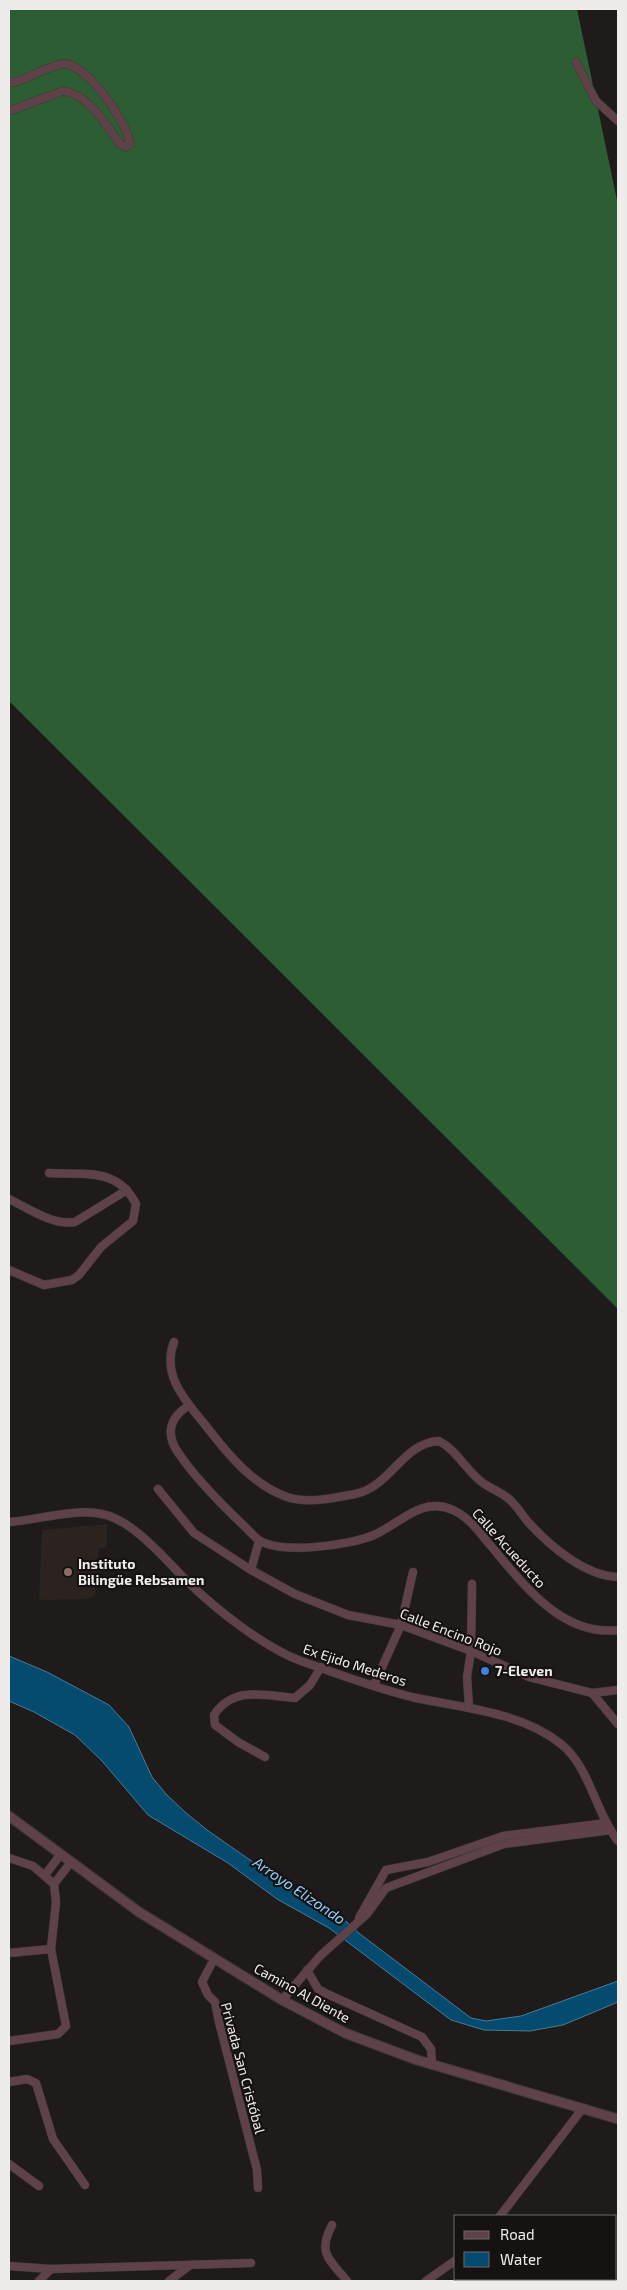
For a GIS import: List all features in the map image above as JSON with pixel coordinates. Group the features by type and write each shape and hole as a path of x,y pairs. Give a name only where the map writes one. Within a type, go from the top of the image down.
{"street":[{"path":"576,62 596,101 618,121"},
{"path":"9,83 56,65 78,67 86,74 116,113 130,144 125,147 119,143 103,120 88,104 68,92 62,91 9,111"},
{"path":"9,1270 44,1285 72,1280 79,1275 101,1247 132,1221 136,1204 127,1190 112,1178 49,1173"},
{"path":"9,1199 41,1214 69,1223 75,1222 127,1190"},
{"path":"174,1342 170,1360 171,1370 188,1406 244,1470 272,1490 288,1497 306,1501 356,1494 370,1488 393,1471 418,1446 439,1441 456,1453 483,1483 510,1500 529,1523 556,1547 590,1571 605,1576 618,1577"},
{"path":"188,1406 177,1413 173,1419 172,1438 177,1450 217,1500 259,1541 250,1570"},
{"name":"Calle Encino Rojo","path":"158,1490 194,1533 250,1570 295,1594 348,1615 401,1625 471,1651 530,1677 592,1693 618,1690"},
{"name":"Calle Acueducto","path":"259,1541 292,1547 358,1540 386,1528 415,1510 438,1506 452,1509 467,1517 519,1580 544,1605 567,1620 603,1630 618,1630"},
{"name":"Ex Ejido Mederos","path":"9,1522 92,1512 104,1514 129,1525 210,1602 263,1641 298,1660 415,1697 469,1706 538,1729 563,1745 584,1775 618,1841"},
{"path":"374,1685 401,1625 413,1572"},
{"path":"469,1706 467,1677 471,1651 472,1584"},
{"path":"266,1757 238,1742 216,1725 214,1715 220,1705 236,1695 295,1698 310,1685 321,1667"},
{"path":"592,1693 618,1724"},
{"name":"Camino Al Diente","path":"9,1816 138,1912 282,2000 345,2033 385,2050 432,2065 618,2119"},
{"path":"357,1920 386,1870 428,1862 486,1840 609,1826"},
{"path":"282,2000 307,1970 357,1920 367,1914 386,1888 525,1836"},
{"path":"45,1875 61,1854"},
{"path":"9,1858 33,1866 54,1884 56,1902 51,1949 58,1990 67,2021 63,2031 58,2034 9,2042"},
{"path":"54,1884 71,1862"},
{"path":"403,1866 405,1880"},
{"path":"379,1880 386,1888"},
{"path":"9,1954 51,1949"},
{"name":"Privada San Cristóbal","path":"214,1960 202,1982 208,1995 216,2002 219,2011 219,2022 257,2170 258,2188"},
{"path":"307,1970 318,1989 422,2037 431,2049 432,2065"},
{"path":"9,2082 27,2079 36,2083 54,2139 85,2185"},
{"path":"501,2215 583,2108"},
{"path":"9,2164 40,2186"},
{"path":"332,2225 324,2242 326,2256 347,2281"},
{"path":"426,2281 454,2261"},
{"path":"9,2266 51,2269 251,2263"},
{"path":"169,2281 189,2266"},
{"path":"39,2281 51,2269"}],"shaded area":[{"name":"Instituto Bilingüe Rebsamen","path":"107,1524 107,1547 99,1549 95,1595 88,1599 42,1600 39,1597 42,1530"}],"green space":[{"path":"9,9 577,9 618,205 618,1309 9,701"}],"water":[{"path":"9,1656 47,1672 109,1705 129,1727 152,1777 185,1812 207,1830 306,1899 340,1916 360,1934 471,2018 486,2021 521,2016 618,1981 618,2002 563,2025 530,2031 484,2030 451,2020 329,1928 277,1899 228,1863 148,1815 102,1761 75,1735 34,1712 9,1701"}],"place":[{"name":"Instituto Bilingüe Rebsamen","path":"68,1572"},
{"name":"7-Eleven","path":"485,1671"}],"water label":[{"name":"Arroyo Elizondo","path":"299,1891"}]}
